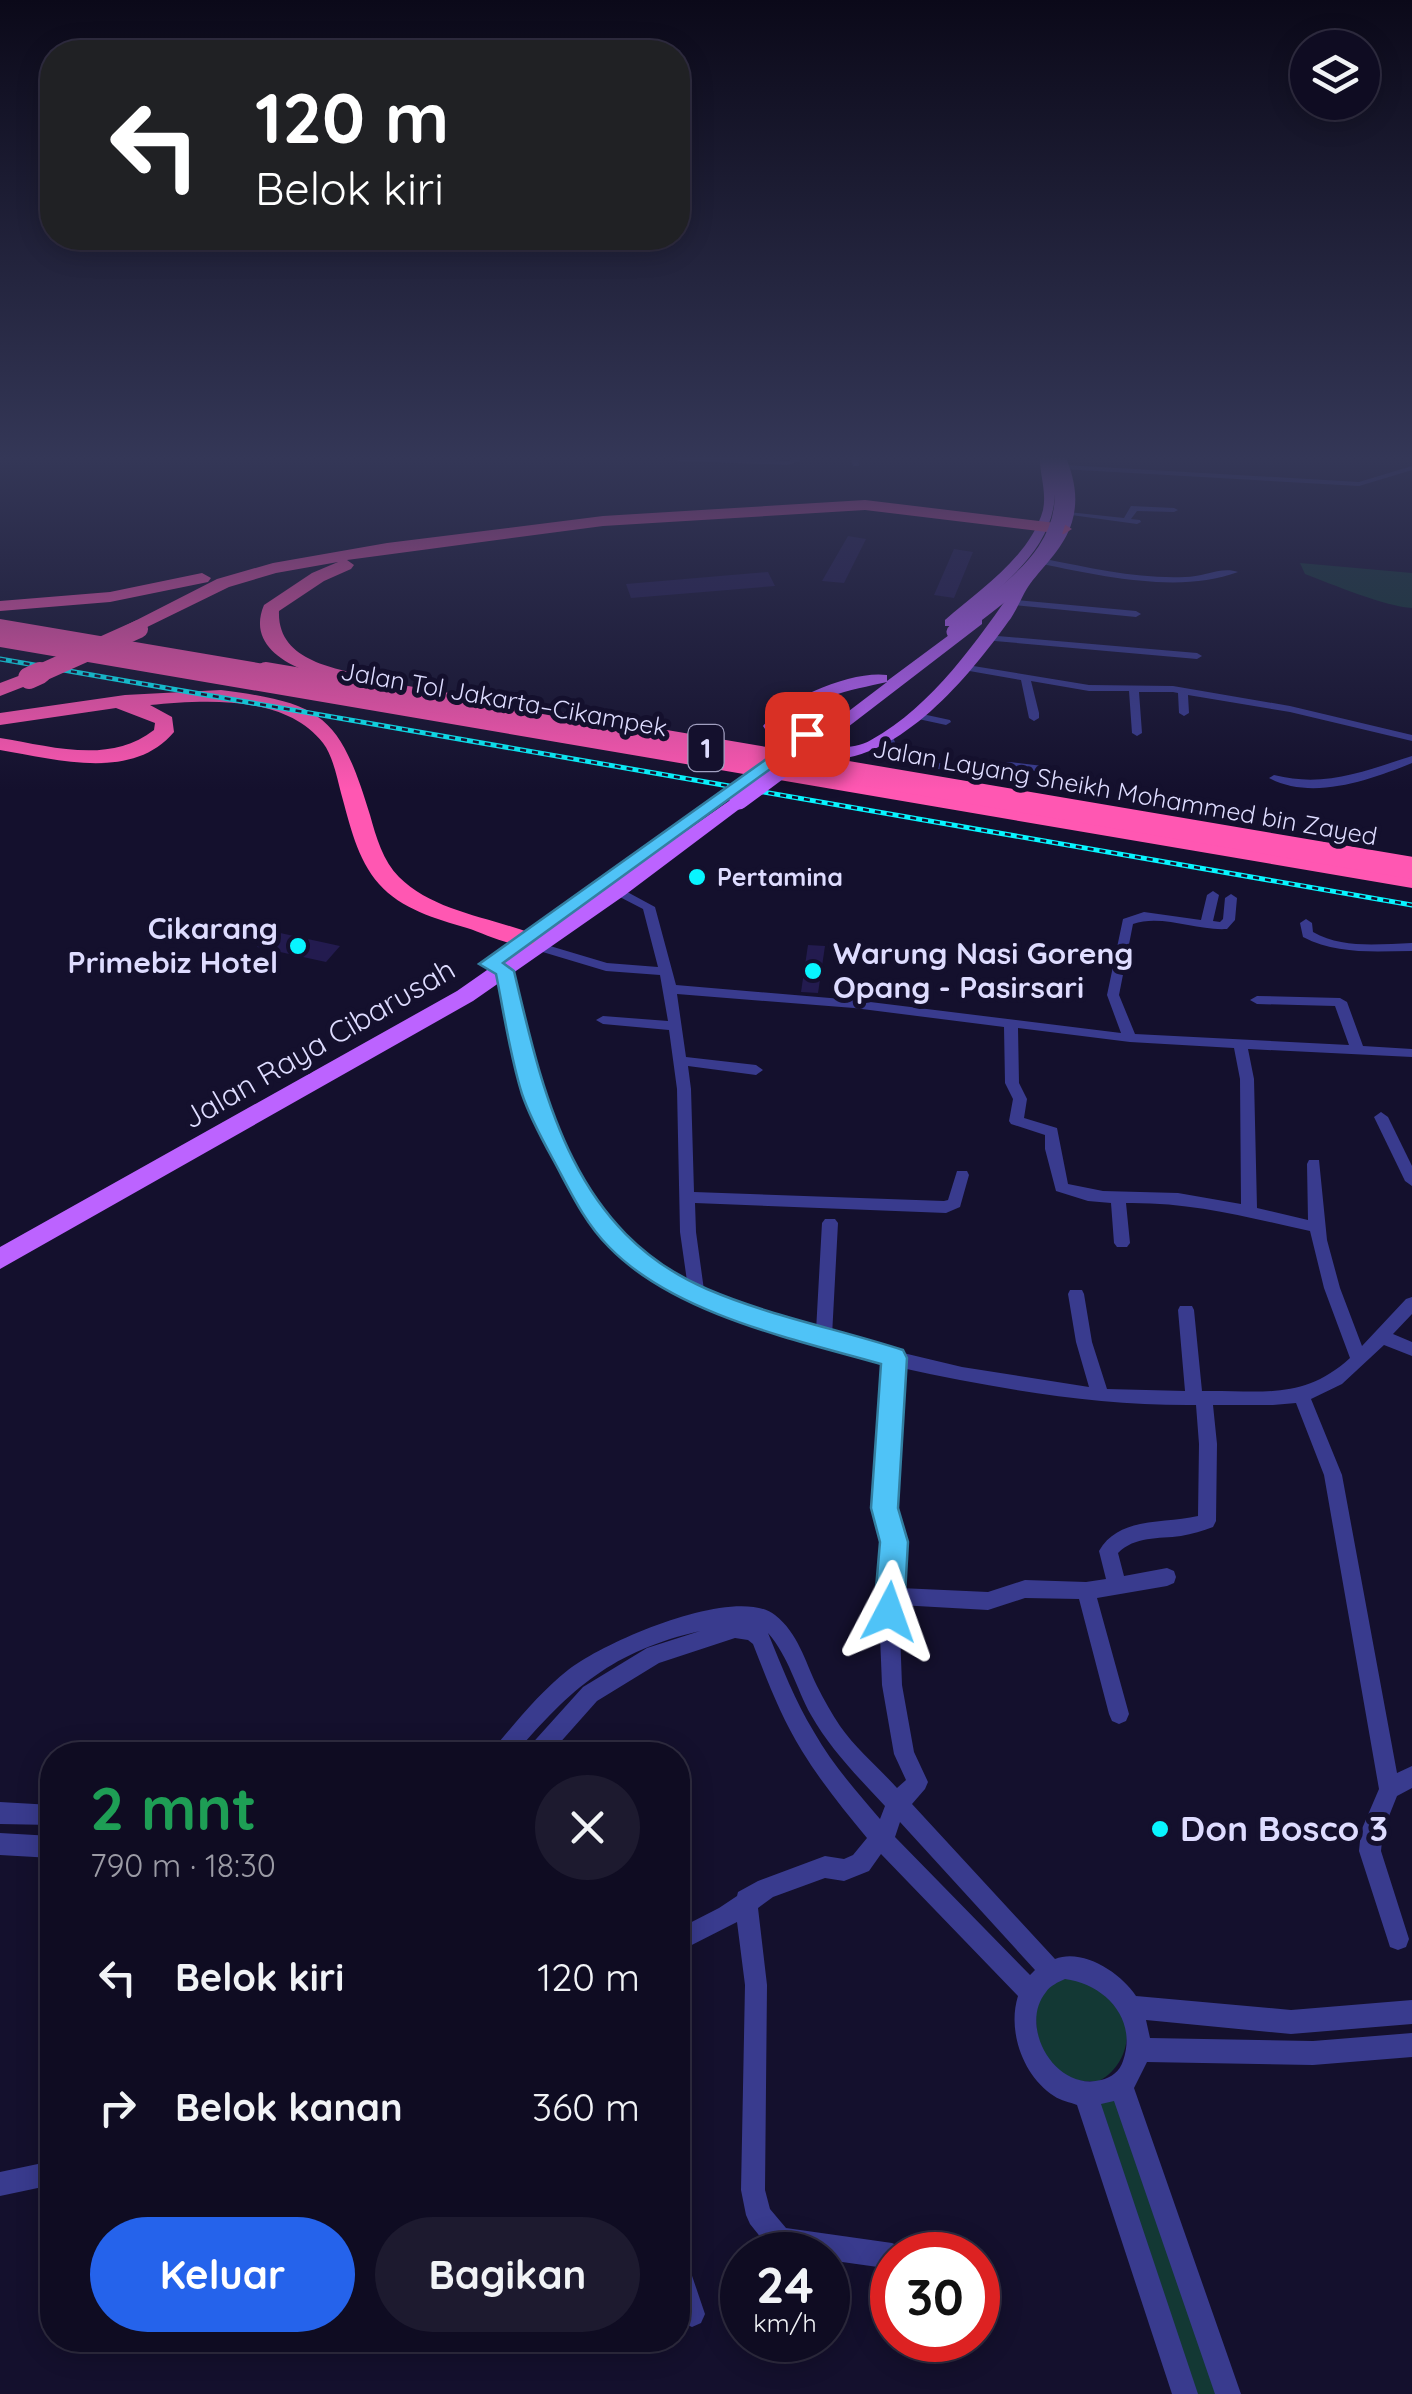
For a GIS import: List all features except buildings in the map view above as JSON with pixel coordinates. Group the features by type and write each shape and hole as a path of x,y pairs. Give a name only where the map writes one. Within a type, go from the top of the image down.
{"highway":[{"path":"0,606 110,597 250,567"},
{"path":"135,628 223,582 280,567"},
{"path":"0,688 236,588 315,567"},
{"path":"342,567 270,609 268,619 281,650 292,659 356,680 435,696"},
{"name":"Jalan Tol Jakarta–Cikampek","path":"0,627 399,694 435,696 1412,871"},
{"name":"Jalan Layang Sheikh Mohammed bin Zayed","path":"0,627 1412,871"},
{"name":"Jalan Tol Jakarta–Cikampek","path":"0,639 1412,871"},
{"path":"38,714 133,699 202,695 264,702 301,715 332,740 370,846 395,887 430,908 532,943"},
{"path":"0,718 132,708 159,716 165,727 148,745 104,757 0,744"}],"main road":[{"name":"Jalan Raya Cibarusah","path":"945,638 1013,567"},
{"name":"Jalan Raya Cibarusah","path":"0,1259 382,1045 532,943 816,736 1033,567"},
{"name":"Jalan Raya Cibarusah","path":"816,736 881,678 1023,586 1040,567"},
{"path":"881,678 792,708 774,720 776,737 789,746 831,752 862,750 888,738 962,667 1016,604 1023,586"},
{"name":"Jalan Raya Cibarusah","path":"532,943 618,891 731,798"},
{"name":"Jalan Raya Cibarusah","path":"0,1241 497,967"}],"street":[{"path":"1077,567 1190,580 1206,573 1234,572"},
{"path":"1016,604 1089,606 1136,614"},
{"path":"986,638 1197,656"},
{"path":"962,667 1089,688 1184,691 1290,709 1384,734 1411,736"},
{"path":"1026,678 1026,694 1035,710 1034,718"},
{"path":"1134,687 1137,732"},
{"path":"1184,691 1184,713"},
{"path":"914,715 946,722"},
{"path":"1384,734 1396,749 1412,758"},
{"path":"888,738 892,747 884,756 906,761 977,773 1010,765 1044,769"},
{"path":"1274,778 1298,784 1350,780 1412,758"},
{"path":"618,891 649,908 670,989 680,1061 690,1197 688,1232 696,1295"},
{"path":"1206,924 1213,895"},
{"path":"1130,1038 1113,995 1127,922 1144,916 1228,924 1231,898"},
{"path":"1306,924 1307,934 1322,941 1357,947 1412,948"},
{"path":"532,943 606,967 663,971"},
{"path":"497,967 532,1093 562,1160 590,1208 618,1242 696,1295 824,1339 1015,1383 1100,1394 1199,1398 1301,1395 1326,1386 1360,1359 1412,1303"},
{"path":"670,989 854,1004 1130,1038 1412,1052"},
{"path":"1257,1000 1340,1002 1358,1051"},
{"path":"603,1020 674,1026"},
{"path":"1010,1025 1012,1083 1020,1099 1016,1121 1052,1132 1061,1188 1174,1198 1249,1210 1316,1227"},
{"path":"1240,1045 1247,1079 1249,1210"},
{"path":"680,1061 756,1070"},
{"path":"1381,1117 1412,1181"},
{"path":"1314,1164 1316,1227 1332,1293 1360,1359"},
{"path":"690,1197 946,1207 958,1196 962,1176"},
{"path":"1118,1196 1122,1243"},
{"path":"824,1339 830,1224"},
{"path":"1076,1294 1084,1342 1100,1394"},
{"path":"1117,1585 1108,1551 1115,1543 1144,1530 1195,1526 1207,1521 1204,1487 1208,1444 1186,1310"},
{"path":"1380,1336 1412,1349"},
{"path":"690,1935 727,1916 746,1900 825,1867 852,1868 883,1840 896,1806 918,1782 904,1754 895,1717 890,1596 894,1542 885,1508 894,1358"},
{"path":"1301,1395 1332,1474 1390,1789 1369,1840 1398,1939"},
{"path":"890,1596 988,1601 1025,1589 1086,1591 1167,1577"},
{"path":"1086,1591 1118,1714"},
{"path":"513,1742 578,1674 617,1653 693,1624 758,1614 780,1630 796,1652 810,1694 835,1736 1051,1971"},
{"path":"547,1742 590,1694 654,1655 744,1628 760,1638 785,1700 808,1742 883,1840 1030,1992"},
{"path":"1390,1789 1412,1776"},
{"path":"0,1812 40,1814"},
{"path":"0,1844 40,1846"},
{"path":"746,1900 755,1970 753,2190 759,2215 779,2240 870,2253"},
{"path":"1082,1968 1101,1975 1118,1989 1130,2007 1138,2050 1132,2070 1120,2085 1104,2094 1086,2095 1050,2078 1036,2062 1024,2023 1030,1992 1051,1971 1082,1968"},
{"path":"1130,2007 1291,2022 1412,2012"},
{"path":"1138,2050 1313,2053 1412,2045"},
{"path":"1120,2085 1228,2394"},
{"path":"1086,2095 1186,2394"},
{"path":"0,2184 40,2176"},
{"path":"690,2308 692,2314"}],"green space":[{"path":"1302,567 1412,573 1412,608 1374,599 1305,574"},
{"path":"1067,1976 1106,1991 1123,2012 1127,2025 1119,2063 1099,2081 1084,2081 1060,2073 1040,2044 1038,1996 1047,1985"},
{"path":"1118,2093 1222,2394 1192,2394 1092,2099"}],"railway":[{"path":"0,659 1412,905"}],"place":[{"name":"Pertamina","path":"697,877"},
{"name":"Cikarang Primebiz Hotel","path":"298,946"},
{"name":"Warung Nasi Goreng Opang - Pasirsari","path":"813,971"},
{"name":"Don Bosco 3","path":"1160,1829"}],"route":[{"path":"807,734 489,964 504,971 532,1093 562,1160 590,1208 618,1242 696,1295 792,1329 894,1358 885,1508 894,1542 889,1612"}]}
